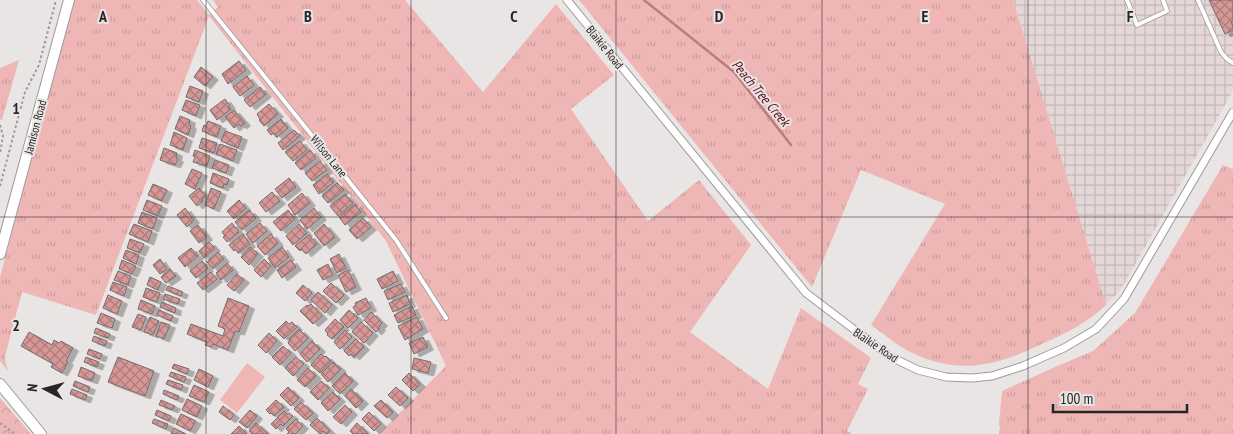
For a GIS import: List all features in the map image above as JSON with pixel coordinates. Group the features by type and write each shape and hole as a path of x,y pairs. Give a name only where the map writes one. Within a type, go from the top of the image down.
{"street":[{"name":"Jamison Road","path":"0,254 69,0"},
{"name":"Blaikie Road","path":"567,0 806,293 889,356 918,370 946,377 972,378 992,376 1023,366 1064,348 1096,329 1124,299 1233,112"},
{"path":"1,386 41,434"}],"lane":[{"name":"Wilson Lane","path":"203,0 396,240 446,318"},
{"path":"1128,0 1137,25 1167,11 1162,0"},
{"path":"1198,0 1221,52 1233,63"}],"path":[{"path":"0,186 25,92 39,65 56,0"},
{"path":"0,125 3,136 0,154"},
{"path":"0,424 15,434"}],"shaded area":[{"path":"1013,0 1233,0 1233,91 1127,279 1119,292 1106,305"}],"green space":[{"path":"74,0 197,0 209,15 218,7 213,0 405,0 483,92 556,4 614,75 571,109 648,221 699,180 751,245 690,332 768,389 801,308 871,358 858,384 868,389 847,431 852,434 379,434 446,366 386,241 209,16 96,315 22,292 5,356 9,372 0,361 0,277"},
{"path":"579,0 1013,0 1106,305 1092,317 1069,331 1027,351 995,362 963,366 930,360 912,353 871,325 945,204 861,170 812,287"},
{"path":"19,60 2,120 0,119 0,68"},
{"path":"1223,165 1233,169 1233,434 999,434 1002,391 1093,351 1135,313"},
{"path":"247,363 265,377 237,413 220,400"},
{"path":"0,398 31,434 0,434"}],"building":[{"path":"1209,0 1233,0 1233,22 1231,22 1233,30 1225,34"},
{"path":"239,61 246,70 228,84 222,74"},
{"path":"201,67 213,77 205,86 194,77"},
{"path":"247,76 254,85 240,96 233,87"},
{"path":"190,86 203,91 199,102 186,97"},
{"path":"260,87 266,94 250,107 244,100"},
{"path":"225,99 230,106 228,107 231,109 217,120 210,110"},
{"path":"186,100 200,105 196,116 182,110"},
{"path":"269,104 278,114 264,126 257,114"},
{"path":"234,110 245,123 241,126 239,124 234,128 225,117"},
{"path":"180,116 190,120 189,125 191,126 188,135 175,129"},
{"path":"281,119 288,128 277,137 274,133 271,135 267,130"},
{"path":"208,121 221,126 217,137 202,131"},
{"path":"294,130 300,136 283,150 278,143"},
{"path":"225,131 242,137 238,148 221,141"},
{"path":"174,132 187,138 183,150 170,145"},
{"path":"202,138 217,143 214,153 199,148"},
{"path":"300,141 307,150 293,161 285,152"},
{"path":"220,144 237,150 233,161 216,154"},
{"path":"164,148 177,153 176,158 178,159 175,165 160,160"},
{"path":"195,150 210,156 207,166 193,162"},
{"path":"310,150 316,158 301,170 295,163"},
{"path":"215,160 229,165 226,173 212,168"},
{"path":"320,161 327,170 312,181 305,173"},
{"path":"192,169 202,173 195,189 185,184"},
{"path":"213,173 229,179 227,185 224,184 223,188 210,183"},
{"path":"327,174 334,182 319,194 313,185"},
{"path":"289,178 296,187 282,198 275,189"},
{"path":"337,183 344,190 328,203 322,196"},
{"path":"153,184 167,190 162,201 148,195"},
{"path":"199,188 206,196 197,206 189,196"},
{"path":"211,188 221,192 214,209 205,205"},
{"path":"272,192 280,201 266,212 259,203"},
{"path":"302,193 310,203 295,215 288,205"},
{"path":"345,194 353,203 338,216 330,206"},
{"path":"147,200 162,206 158,216 143,210"},
{"path":"239,200 246,208 234,219 227,211"},
{"path":"355,204 361,212 345,225 339,217"},
{"path":"185,208 194,220 187,227 177,215"},
{"path":"314,208 321,217 307,229 300,220"},
{"path":"249,210 256,218 242,230 235,222"},
{"path":"288,210 295,219 281,231 273,222"},
{"path":"142,212 157,218 153,229 138,223"},
{"path":"363,218 371,227 357,239 349,230"},
{"path":"232,223 239,232 227,242 222,232"},
{"path":"260,223 267,231 253,243 246,234"},
{"path":"134,224 152,231 148,242 129,234"},
{"path":"299,224 307,233 293,245 286,236"},
{"path":"324,224 335,237 324,246 314,233"},
{"path":"198,225 207,237 199,243 190,231"},
{"path":"243,234 250,244 238,253 229,245"},
{"path":"271,234 278,243 265,255 257,246"},
{"path":"309,235 317,244 306,254 302,249 300,251 295,246"},
{"path":"130,239 144,244 140,253 127,248"},
{"path":"209,242 215,248 204,258 199,251"},
{"path":"250,247 258,254 249,265 241,257"},
{"path":"282,247 289,257 275,268 268,258"},
{"path":"191,248 198,256 185,267 178,258"},
{"path":"126,250 139,255 136,264 123,258"},
{"path":"218,252 224,259 213,269 207,262"},
{"path":"339,254 346,268 337,273 330,259"},
{"path":"160,259 167,269 160,274 153,265"},
{"path":"264,259 271,266 261,277 254,270"},
{"path":"122,260 136,266 132,274 119,269"},
{"path":"291,260 296,267 282,278 277,270"},
{"path":"202,261 208,268 196,278 190,271"},
{"path":"227,263 233,270 221,280 216,273"},
{"path":"328,264 333,275 323,280 317,270"},
{"path":"170,269 176,276 166,283 161,277"},
{"path":"348,270 356,287 346,292 338,275"},
{"path":"118,271 131,276 128,285 114,280"},
{"path":"393,271 398,281 382,289 377,279"},
{"path":"211,272 217,279 203,290 197,283"},
{"path":"237,274 244,280 234,291 227,285"},
{"path":"150,277 161,282 158,290 147,285"},
{"path":"113,282 127,287 124,296 110,290"},
{"path":"331,283 344,295 336,303 323,291"},
{"path":"401,284 405,292 388,300 384,291"},
{"path":"303,285 312,293 305,301 296,293"},
{"path":"168,286 183,292 181,296 166,290"},
{"path":"146,288 160,293 157,302 143,297"},
{"path":"318,292 332,305 325,313 311,300"},
{"path":"165,294 180,299 178,304 163,299"},
{"path":"108,295 122,301 117,314 103,308"},
{"path":"407,295 410,304 393,312 389,303"},
{"path":"228,298 249,306 239,332 235,331 228,350 213,344 211,347 205,345 207,342 187,334 191,324 223,336 225,329 218,326"},
{"path":"366,298 371,308 358,315 353,307 356,305 355,303"},
{"path":"141,300 155,306 152,314 138,309"},
{"path":"162,302 176,308 175,313 160,307"},
{"path":"311,304 322,316 313,324 300,311"},
{"path":"412,306 416,315 398,323 394,315"},
{"path":"159,310 173,316 171,321 157,315"},
{"path":"349,310 358,318 348,328 340,320"},
{"path":"371,312 382,323 376,332 364,320"},
{"path":"101,313 115,319 112,328 97,323"},
{"path":"138,314 146,317 141,330 132,327"},
{"path":"150,317 159,321 153,335 144,332"},
{"path":"417,317 423,329 405,340 398,326"},
{"path":"335,319 344,327 332,339 325,330"},
{"path":"286,321 289,324 292,322 297,327 284,339 276,331"},
{"path":"161,322 170,325 164,339 156,336"},
{"path":"361,322 373,333 364,343 352,332"},
{"path":"96,328 110,334 108,338 94,333"},
{"path":"299,329 308,338 295,351 288,343 289,339"},
{"path":"345,330 352,337 340,349 334,342"},
{"path":"29,332 52,345 54,340 59,343 61,341 73,348 62,373 51,367 53,364 21,346"},
{"path":"269,333 277,341 266,353 258,345"},
{"path":"94,336 107,341 105,346 92,341"},
{"path":"423,337 428,347 414,354 409,343"},
{"path":"356,339 364,347 354,357 351,354 349,356 344,351"},
{"path":"312,341 320,349 307,362 300,354"},
{"path":"283,346 291,353 280,365 272,357"},
{"path":"89,349 102,354 100,359 87,354"},
{"path":"321,354 331,361 320,373 311,365"},
{"path":"86,357 99,362 97,367 84,362"},
{"path":"118,357 154,371 145,396 108,382"},
{"path":"296,357 304,364 293,376 285,368"},
{"path":"414,358 431,362 428,373 412,369"},
{"path":"333,362 341,369 328,382 321,374"},
{"path":"174,364 189,369 187,374 172,368"},
{"path":"81,367 95,373 92,381 78,376"},
{"path":"308,368 316,376 305,387 297,380"},
{"path":"199,369 213,376 208,387 194,380"},
{"path":"171,372 186,377 184,382 169,376"},
{"path":"345,373 353,381 340,394 332,386"},
{"path":"409,373 420,384 413,391 402,380"},
{"path":"168,380 183,385 181,390 166,384"},
{"path":"75,381 90,387 88,392 73,386"},
{"path":"321,381 329,388 318,400 310,392"},
{"path":"194,385 209,392 204,402 189,396"},
{"path":"288,387 299,398 291,406 280,395"},
{"path":"396,387 408,398 400,406 388,395"},
{"path":"72,389 87,395 85,400 70,394"},
{"path":"351,389 363,401 356,408 345,396"},
{"path":"164,390 179,396 177,400 163,394"},
{"path":"333,392 340,399 328,411 321,403"},
{"path":"187,399 202,406 197,417 182,410"},
{"path":"161,400 175,406 173,410 159,405"},
{"path":"276,400 284,407 274,416 266,410"},
{"path":"381,400 393,412 387,418 374,406"},
{"path":"301,402 313,413 306,420 294,409"},
{"path":"345,405 352,412 341,424 333,417"},
{"path":"223,406 234,415 230,420 219,412"},
{"path":"157,410 171,416 169,421 155,415"},
{"path":"250,410 257,416 247,428 239,422"},
{"path":"284,411 293,416 283,426 280,424 276,429 271,424"},
{"path":"369,412 381,424 374,431 362,419"},
{"path":"181,414 196,421 190,431 176,424"},
{"path":"317,418 330,431 327,434 323,431 320,434 310,425"},
{"path":"154,419 168,424 166,429 152,423"},
{"path":"296,419 303,426 295,434 287,434 289,432 286,429"},
{"path":"256,423 268,434 252,434 249,431"},
{"path":"357,423 368,434 353,434 350,431"},
{"path":"239,426 245,434 231,434"},
{"path":"174,428 186,434 171,434"}],"waterway":[{"name":"Peach Tree Creek","path":"644,0 734,72 791,145"}]}
